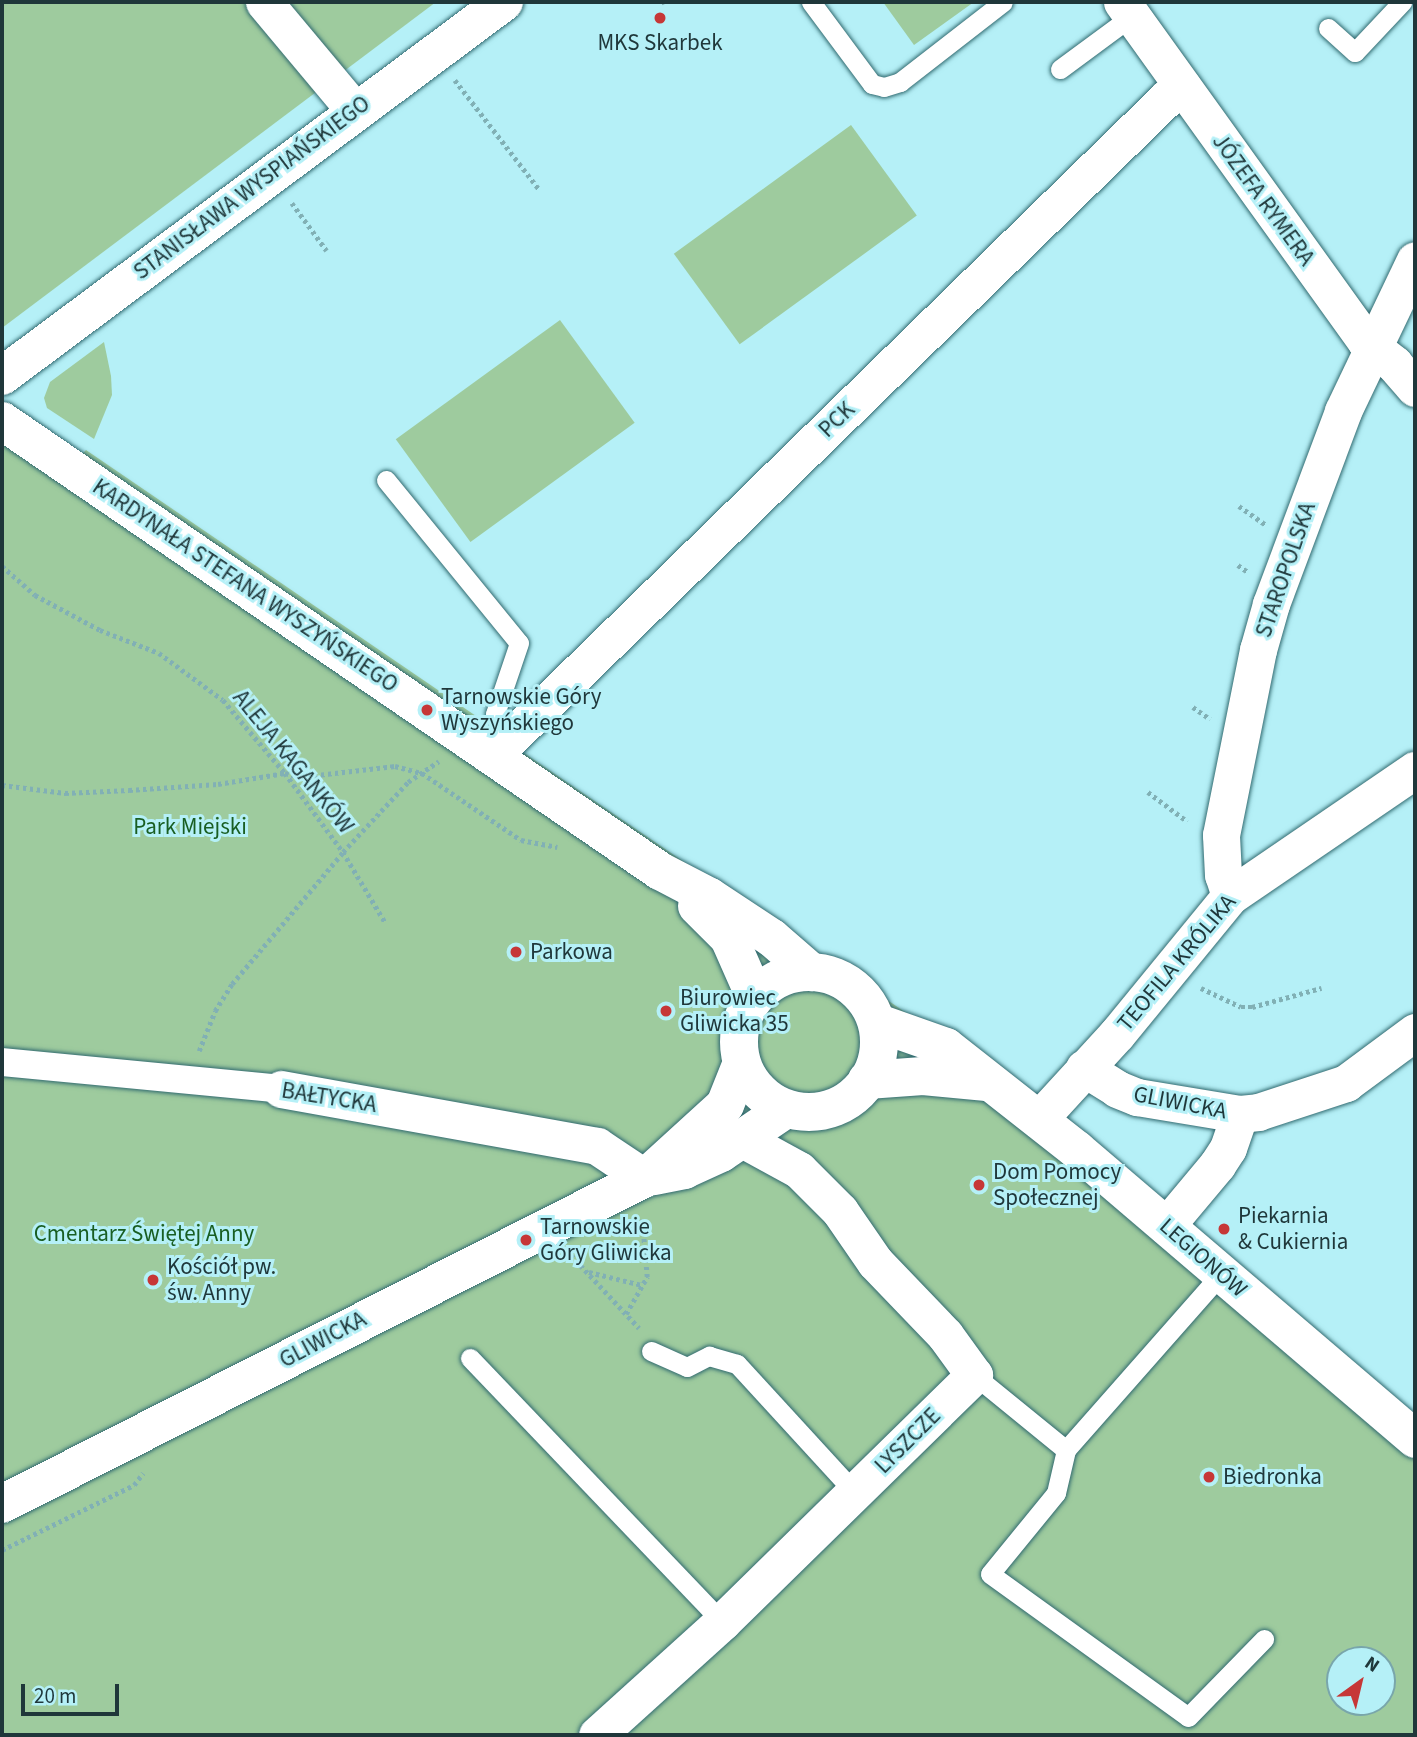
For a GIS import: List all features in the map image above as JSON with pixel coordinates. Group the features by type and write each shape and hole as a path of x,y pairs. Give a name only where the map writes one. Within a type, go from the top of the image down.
{"street":[{"path":"264,2 355,111"},
{"name":"STANISŁAWA WYSPIAŃSKIEGO","path":"2,376 504,2"},
{"name":"JÓZEFA RYMERA","path":"1127,9 1366,342 1394,363 1415,388"},
{"name":"PCK","path":"502,746 1147,118 1183,88"},
{"name":"STAROPOLSKA","path":"1230,896 1223,875 1221,835 1258,650 1271,604 1343,411 1415,260"},
{"name":"KARDYNAŁA STEFANA WYSZYŃSKIEGO","path":"2,421 502,746 603,832 660,871 721,904 772,938 811,972"},
{"name":"TEOFILA KRÓLIKA","path":"1084,1068 1117,1034 1230,896 1415,771"},
{"name":"KARDYNAŁA STEFANA WYSZYŃSKIEGO","path":"660,871 729,938 755,997"},
{"path":"811,972 843,981 866,1000 878,1023 881,1046 867,1080 850,1098 832,1109 808,1113 786,1109 760,1091 741,1065 741,1022 755,997 780,977 811,972"},
{"name":"LEGIONÓW","path":"878,1023 946,1046 987,1082 1039,1119 1415,1439"},
{"name":"GLIWICKA","path":"1084,1068 1117,1089 1137,1097 1240,1114 1275,1108 1346,1083 1415,1032"},
{"name":"BAŁTYCKA","path":"2,1062 281,1089 597,1146 645,1178"},
{"name":"GLIWICKA","path":"645,1178 725,1105 741,1065"},
{"path":"1039,1119 1084,1068"},
{"path":"867,1080 923,1076 987,1082"},
{"name":"GLIWICKA","path":"2,1504 645,1178 684,1170 744,1140 763,1122 786,1109"},
{"name":"GLIWICKA","path":"1166,1226 1217,1165 1228,1148 1240,1114"},
{"path":"744,1140 799,1170 832,1203 875,1262 945,1335 974,1376"},
{"name":"LYSZCZE","path":"597,1735 722,1622 974,1376"}],"lane":[{"path":"811,2 872,84 884,87 900,82 1003,2"},
{"path":"1328,28 1355,52 1402,2"},
{"path":"1060,69 1127,9"},
{"path":"386,480 519,643 495,714 502,746"},
{"path":"1221,1274 1066,1450 1056,1493 990,1574 1188,1717 1264,1639"},
{"path":"651,1351 687,1367 709,1356 737,1364 855,1493"},
{"path":"470,1358 722,1622"},
{"path":"974,1376 1066,1450"}],"path":[{"path":"453,76 539,189"},
{"path":"288,197 327,251"},
{"name":"ALEJA KAGANKÓW","path":"2,566 35,595 100,630 159,653 223,700 285,773 343,852 385,922"},
{"path":"190,1081 215,1011 232,984 343,852 408,782 440,761"},
{"path":"2,785 65,793 129,790 218,784 285,773 300,777 395,766 422,773 521,840 575,849 603,832"},
{"path":"1148,792 1187,821"},
{"path":"1195,985 1241,1007 1251,1007 1321,988"},
{"path":"626,1314 647,1277 642,1216"},
{"path":"570,1254 652,1342 651,1351"},
{"path":"586,1271 642,1285"},
{"path":"2,1550 134,1485"}],"green space":[{"path":"2,2 436,2 2,328"},
{"path":"883,2 974,2 914,45"},
{"path":"851,125 917,216 740,344 674,254"},
{"path":"560,320 635,423 470,542 396,439"},
{"path":"104,342 112,395 94,439 47,408 44,398 50,382"},
{"path":"2,402 176,519 82,454 86,450 476,716 474,719 1049,1110 1415,1421 1415,1735 2,1735"}],"place":[{"name":"MKS Skarbek","path":"660,18"},
{"name":"Tarnowskie Góry Wyszyńskiego","path":"427,710"},
{"name":"Parkowa","path":"516,952"},
{"name":"Biurowiec Gliwicka 35","path":"666,1011"},
{"name":"Dom Pomocy Społecznej","path":"979,1185"},
{"name":"Piekarnia & Cukiernia","path":"1224,1229"},
{"name":"Tarnowskie Góry Gliwicka","path":"526,1240"},
{"name":"Kościół pw. św. Anny","path":"153,1280"},
{"name":"Biedronka","path":"1209,1477"}],"park label":[{"name":"Park Miejski","path":"190,827"},
{"name":"Cmentarz Świętej Anny","path":"144,1234"}]}
